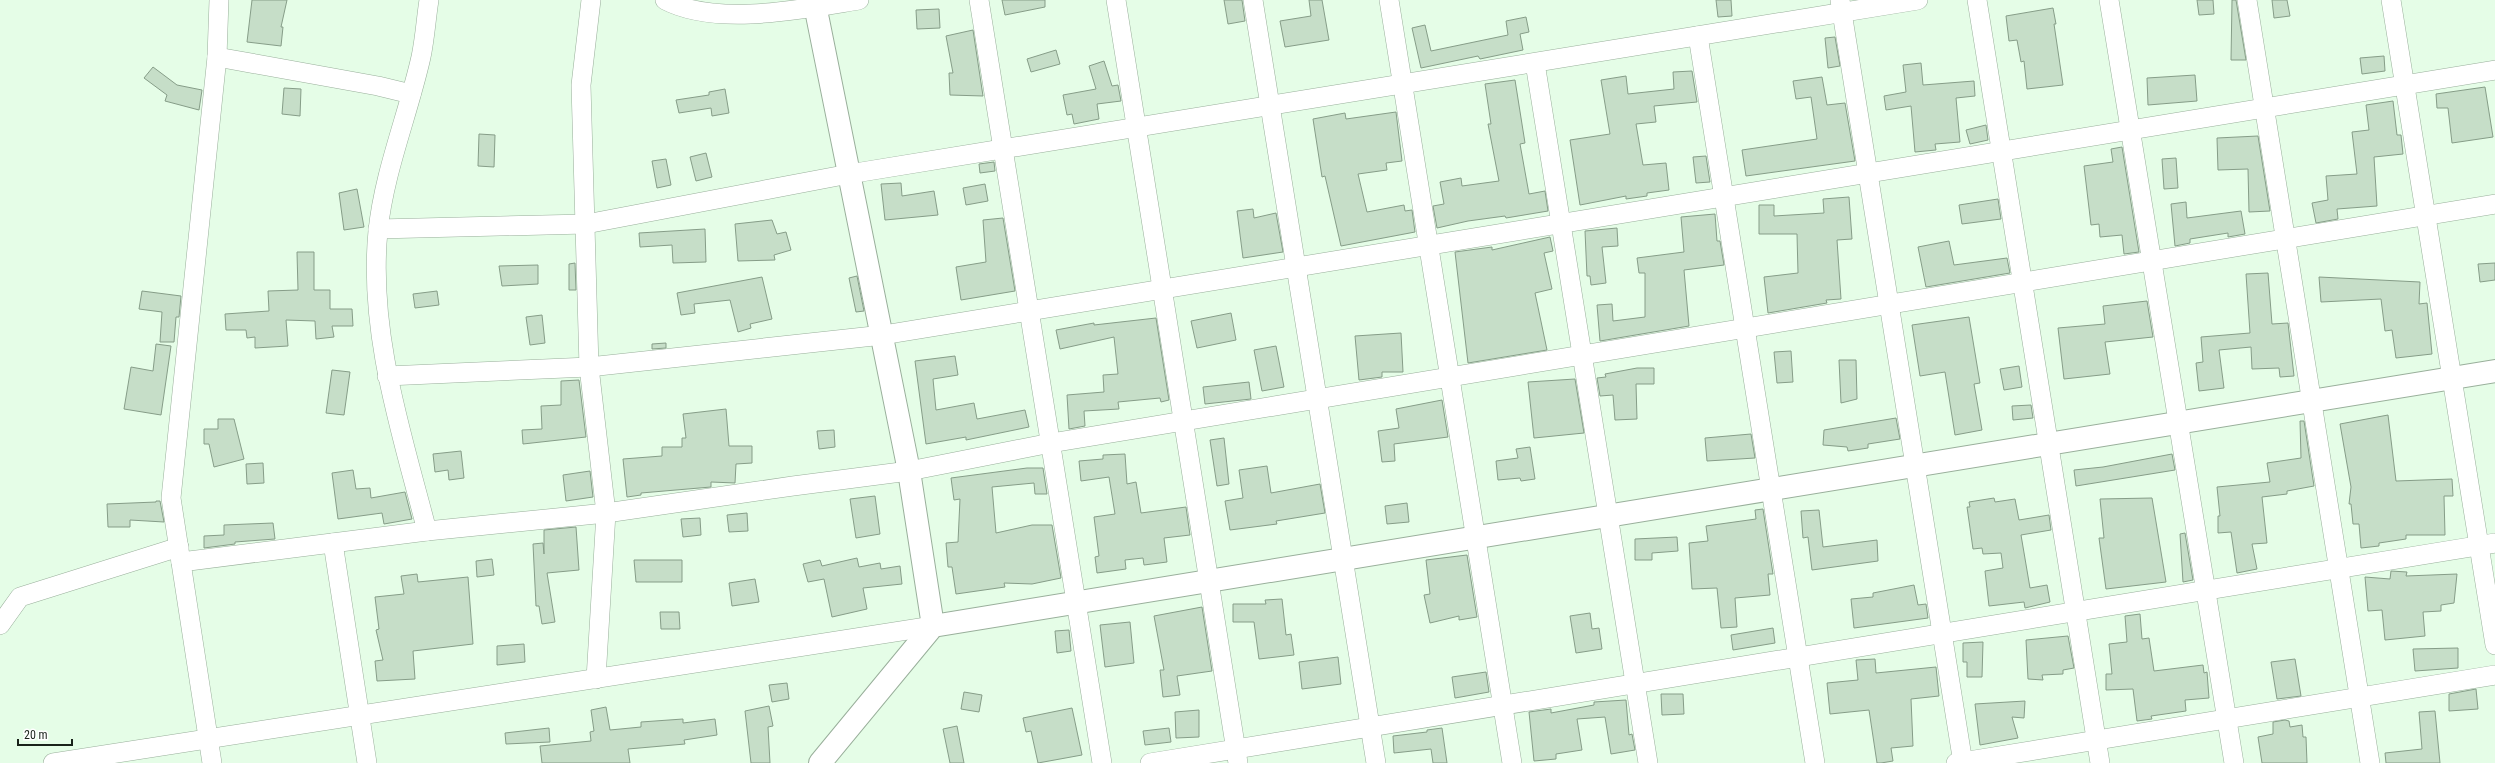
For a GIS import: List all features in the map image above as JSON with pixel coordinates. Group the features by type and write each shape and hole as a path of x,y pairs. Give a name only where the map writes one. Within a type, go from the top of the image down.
{"main road":[{"path":"814,4 883,335 909,471 933,626"},
{"path":"820,763 933,626 2495,371"}],"street":[{"path":"212,763 171,498 217,57 220,0"},
{"path":"427,531 387,376 377,287 378,229 392,166 421,56 429,0"},
{"path":"591,0 581,85 589,367 606,513 596,679"},
{"path":"665,0 688,9 729,15 859,0"},
{"path":"979,0 1102,763"},
{"path":"1116,0 1237,756"},
{"path":"1253,0 1376,763"},
{"path":"1389,0 1512,763"},
{"path":"378,229 586,224 849,174 1698,36 1841,6 1918,0"},
{"path":"1977,0 2100,763"},
{"path":"2109,0 2234,763"},
{"path":"2247,0 2370,763"},
{"path":"2391,0 2452,378 2487,545 2495,645"},
{"path":"1841,6 1942,634 1961,763 2495,675"},
{"path":"1698,36 1815,763"},
{"path":"217,57 378,86 411,94"},
{"path":"1535,63 1648,763"},
{"path":"387,376 589,367 883,335 1029,309 2495,70"},
{"path":"0,625 20,597 180,555 332,543 427,531 606,513 909,471 1051,443 2495,204"},
{"path":"332,543 367,763"},
{"path":"1150,763 1237,756 1370,727 2487,545"},
{"path":"53,763 933,626"}],"building":[{"path":"252,0 287,0 281,27 283,27 281,46 247,42"},
{"path":"1002,0 1045,0 1045,7 1005,15"},
{"path":"1224,0 1242,0 1245,21 1228,24"},
{"path":"1309,0 1322,0 1329,40 1285,47 1280,21 1311,16"},
{"path":"1716,0 1731,0 1732,16 1718,17"},
{"path":"2197,0 2213,0 2214,14 2199,15"},
{"path":"2232,0 2236,0 2246,60 2231,60"},
{"path":"2272,0 2287,0 2290,16 2274,18"},
{"path":"2053,8 2063,85 2027,89 2024,61 2021,62 2017,40 2009,41 2006,16"},
{"path":"939,9 940,28 917,29 916,10"},
{"path":"1526,17 1529,32 1520,34 1523,50 1480,59 1478,56 1421,68 1412,28 1425,25 1431,51 1508,35 1506,21"},
{"path":"973,30 983,96 950,95 949,73 953,73 946,36"},
{"path":"1835,37 1840,66 1828,68 1825,38"},
{"path":"1056,50 1060,64 1031,72 1027,59"},
{"path":"2384,56 2385,71 2362,74 2360,58"},
{"path":"1104,61 1112,86 1118,85 1121,101 1097,104 1099,119 1074,124 1072,114 1067,115 1063,95 1096,89 1089,66"},
{"path":"1921,63 1923,85 1974,81 1975,96 1956,98 1960,142 1935,144 1936,150 1915,152 1911,106 1886,110 1884,96 1906,92 1903,65"},
{"path":"153,67 177,85 202,90 199,110 165,101 167,95 144,78"},
{"path":"1692,71 1697,102 1654,106 1656,122 1636,124 1643,165 1666,163 1669,190 1647,193 1647,196 1626,199 1626,196 1580,205 1570,140 1610,134 1601,80 1626,76 1628,94 1674,89 1673,72"},
{"path":"2195,75 2197,101 2148,105 2147,78"},
{"path":"1822,77 1827,105 1845,103 1855,161 1746,176 1742,150 1817,139 1811,97 1796,99 1793,81"},
{"path":"1515,80 1525,143 1520,144 1529,194 1545,191 1548,211 1506,218 1505,216 1468,221 1437,228 1433,206 1444,204 1440,182 1461,178 1462,186 1499,181 1488,124 1491,124 1485,84"},
{"path":"2485,87 2493,137 2452,143 2448,108 2437,108 2436,94"},
{"path":"284,88 301,89 300,116 282,114"},
{"path":"725,89 729,113 712,116 711,108 679,113 676,100 709,95 709,92"},
{"path":"2393,101 2397,135 2401,135 2403,154 2374,157 2377,206 2337,209 2338,219 2316,223 2312,203 2328,200 2326,176 2357,174 2352,132 2369,130 2366,105"},
{"path":"1396,112 1402,161 1386,163 1387,170 1358,174 1367,212 1404,205 1405,211 1412,210 1415,232 1341,246 1325,176 1322,177 1313,119 1345,113 1346,119"},
{"path":"1986,125 1988,140 1970,144 1966,130"},
{"path":"479,134 495,135 494,167 478,166"},
{"path":"2258,136 2270,211 2249,212 2248,169 2218,170 2217,138"},
{"path":"2122,147 2139,252 2124,254 2122,235 2100,237 2099,224 2091,225 2084,166 2113,162 2111,149"},
{"path":"706,153 712,177 696,181 690,157"},
{"path":"1706,156 1710,182 1696,183 1693,157"},
{"path":"2176,158 2178,188 2164,189 2162,159"},
{"path":"666,159 671,185 657,188 652,161"},
{"path":"994,162 995,171 980,173 979,164"},
{"path":"901,183 902,196 934,191 938,215 885,220 881,184"},
{"path":"985,184 988,201 966,205 963,188"},
{"path":"357,189 364,227 344,230 339,193"},
{"path":"1849,197 1852,239 1837,240 1841,299 1826,300 1827,303 1768,313 1764,277 1798,273 1797,234 1759,234 1759,205 1774,205 1774,216 1824,213 1823,199"},
{"path":"1998,199 2001,219 1962,224 1959,205"},
{"path":"2186,202 2187,218 2241,211 2245,234 2228,237 2228,233 2190,239 2190,243 2175,246 2171,204"},
{"path":"1253,209 1254,218 1276,213 1283,252 1243,258 1237,211"},
{"path":"1715,214 1717,241 1720,241 1724,265 1684,270 1689,326 1600,341 1597,305 1612,304 1613,321 1645,317 1645,273 1639,273 1637,258 1684,252 1681,217"},
{"path":"1003,218 1015,291 961,300 956,267 986,262 983,220"},
{"path":"772,220 777,234 786,232 791,250 774,255 775,260 738,261 735,224"},
{"path":"1617,228 1618,246 1602,247 1606,283 1591,285 1590,276 1587,276 1585,231"},
{"path":"705,229 706,262 673,263 672,245 640,247 639,233"},
{"path":"1550,237 1553,251 1544,253 1552,289 1535,293 1547,350 1468,363 1455,252 1492,247 1492,250"},
{"path":"1949,241 1954,265 2007,258 2010,273 1926,287 1918,247"},
{"path":"297,252 314,252 314,290 330,290 330,309 352,309 353,326 332,326 334,337 316,339 315,321 286,320 288,346 255,348 255,337 247,338 246,330 226,330 225,314 269,311 268,291 298,290"},
{"path":"575,263 576,290 569,290 569,264"},
{"path":"2495,263 2495,280 2480,282 2478,264"},
{"path":"538,265 538,284 502,286 499,266"},
{"path":"2268,273 2272,324 2288,323 2294,376 2280,377 2279,368 2252,369 2251,347 2219,350 2224,388 2199,391 2196,363 2203,362 2201,337 2250,333 2246,274"},
{"path":"857,276 864,311 856,312 849,278"},
{"path":"762,277 772,319 750,324 751,328 738,332 730,300 694,304 695,313 681,315 677,293"},
{"path":"2319,277 2420,282 2419,304 2427,303 2432,354 2396,358 2392,330 2385,331 2381,299 2321,302"},
{"path":"142,291 181,296 179,317 176,317 174,342 160,342 162,312 139,309"},
{"path":"437,291 439,305 415,308 413,294"},
{"path":"2147,301 2153,337 2105,342 2110,374 2064,379 2058,328 2105,324 2103,306"},
{"path":"1231,313 1236,340 1197,348 1191,321"},
{"path":"542,315 545,343 530,345 526,317"},
{"path":"1969,317 1980,383 1974,384 1982,430 1955,435 1945,372 1920,376 1912,325"},
{"path":"1156,318 1169,400 1161,402 1160,398 1118,402 1119,409 1084,411 1085,426 1069,429 1067,395 1104,392 1103,375 1118,374 1114,337 1060,349 1056,330 1094,323 1094,325"},
{"path":"1401,333 1403,372 1382,372 1382,377 1359,380 1355,336"},
{"path":"666,343 666,348 652,349 652,344"},
{"path":"156,344 171,346 161,415 124,409 131,367 153,371"},
{"path":"1276,346 1284,387 1262,391 1254,350"},
{"path":"1791,351 1793,382 1777,383 1774,352"},
{"path":"955,356 958,375 933,379 936,410 974,403 977,419 1025,410 1029,427 966,440 966,437 926,444 915,361"},
{"path":"1839,360 1856,360 1857,399 1841,403"},
{"path":"2019,366 2022,387 2004,390 2000,369"},
{"path":"1637,368 1654,368 1654,384 1636,384 1637,419 1615,420 1613,395 1600,396 1597,378 1606,377 1605,374"},
{"path":"332,370 350,372 344,415 326,413"},
{"path":"1575,379 1584,433 1534,438 1528,382"},
{"path":"579,380 586,437 523,444 522,430 542,429 541,406 561,405 561,381"},
{"path":"1249,382 1251,399 1205,404 1203,387"},
{"path":"1442,400 1448,437 1394,444 1395,461 1382,462 1378,431 1399,428 1396,409"},
{"path":"2031,405 2033,418 2013,420 2012,406"},
{"path":"726,409 729,446 752,446 752,463 736,464 735,483 711,482 711,487 641,493 641,495 627,497 623,459 662,456 662,447 682,447 682,438 686,438 683,414"},
{"path":"2388,415 2396,481 2452,479 2453,496 2444,496 2445,535 2406,535 2406,539 2379,543 2379,546 2361,548 2359,524 2353,524 2351,504 2349,504 2351,487 2340,424"},
{"path":"1896,418 1900,439 1868,444 1868,448 1848,451 1847,447 1823,445 1824,430"},
{"path":"218,419 234,419 244,459 214,467 209,444 204,444 204,429 218,429"},
{"path":"2300,421 2304,421 2314,486 2287,491 2287,494 2262,497 2267,543 2252,544 2257,569 2237,573 2231,532 2218,533 2218,516 2220,516 2217,487 2270,482 2267,463 2301,458"},
{"path":"834,430 835,447 819,449 817,431"},
{"path":"1751,434 1755,458 1707,461 1705,438"},
{"path":"1224,438 1229,484 1217,486 1210,440"},
{"path":"1530,447 1535,479 1521,481 1520,478 1498,480 1496,461 1518,458 1516,449"},
{"path":"461,451 464,478 449,480 448,470 435,472 433,454"},
{"path":"1125,454 1127,484 1136,482 1141,513 1186,507 1190,535 1164,538 1167,562 1144,565 1143,558 1125,560 1126,569 1097,573 1095,557 1099,556 1094,517 1115,514 1109,477 1081,481 1079,461 1103,459 1103,455"},
{"path":"2172,454 2175,470 2076,486 2074,470 2103,467"},
{"path":"263,463 264,483 247,484 246,464"},
{"path":"1267,466 1271,493 1320,484 1325,513 1276,521 1277,524 1230,530 1225,501 1243,498 1239,470"},
{"path":"1027,468 1043,468 1047,494 1035,494 1034,483 992,487 996,533 1032,525 1052,525 1061,578 1032,584 1004,583 1005,587 956,594 952,567 948,567 946,543 958,542 960,499 954,500 951,478"},
{"path":"353,470 356,489 370,488 371,498 405,492 412,519 384,524 382,513 338,519 332,473"},
{"path":"590,471 593,497 566,501 563,475"},
{"path":"875,496 880,534 856,538 850,499"},
{"path":"1994,498 1995,502 2015,499 2019,520 2049,515 2051,530 2021,535 2030,588 2047,585 2050,602 2025,608 2024,602 1989,606 1985,571 2003,568 2001,553 1983,554 1982,548 1973,549 1967,507 1970,507 1969,502"},
{"path":"2152,498 2166,582 2106,589 2099,538 2104,538 2100,499"},
{"path":"160,501 164,522 130,520 130,527 108,527 107,504"},
{"path":"1407,503 1409,522 1387,524 1385,506"},
{"path":"1763,509 1773,574 1768,574 1770,595 1735,598 1737,627 1721,628 1717,588 1692,589 1689,543 1708,541 1706,526 1756,519 1755,510"},
{"path":"1819,510 1823,547 1877,540 1878,561 1812,570 1808,537 1803,538 1801,511"},
{"path":"747,513 748,531 729,532 727,515"},
{"path":"700,518 701,535 683,537 681,519"},
{"path":"273,523 275,539 235,542 235,544 204,548 204,536 224,535 224,525"},
{"path":"576,527 579,570 547,573 555,622 542,624 539,606 536,606 533,544 543,543 544,554 544,530"},
{"path":"2185,533 2193,580 2183,582 2180,534"},
{"path":"1677,537 1678,551 1652,553 1652,560 1635,560 1635,539"},
{"path":"1467,555 1477,617 1459,620 1459,616 1430,623 1424,595 1430,594 1426,560"},
{"path":"857,558 859,567 880,563 881,569 900,566 902,584 863,588 867,609 832,617 824,579 808,582 803,564 820,560 822,566"},
{"path":"492,559 494,575 477,577 476,561"},
{"path":"634,560 682,560 682,582 636,582"},
{"path":"2391,571 2407,572 2406,576 2457,574 2454,603 2441,605 2441,611 2423,612 2425,636 2385,640 2382,610 2368,611 2365,577 2390,579"},
{"path":"417,574 418,582 468,577 473,644 413,651 415,679 377,681 375,661 383,660 376,630 379,629 375,597 404,594 401,576"},
{"path":"755,579 759,602 732,606 729,583"},
{"path":"1914,585 1918,605 1926,604 1928,618 1854,628 1851,599 1873,597 1873,593"},
{"path":"1282,599 1286,635 1291,634 1294,655 1259,659 1254,622 1233,622 1233,604 1266,604 1265,600"},
{"path":"1202,607 1212,671 1177,676 1180,695 1163,697 1160,670 1164,670 1154,616"},
{"path":"660,612 679,612 680,629 661,629"},
{"path":"1590,613 1592,629 1599,628 1602,649 1576,653 1570,616"},
{"path":"2140,614 2142,639 2149,638 2154,671 2203,665 2204,673 2207,672 2209,698 2185,700 2186,711 2151,716 2152,719 2137,721 2133,689 2106,690 2106,674 2112,674 2109,644 2127,642 2125,616"},
{"path":"1130,622 1134,663 1105,667 1100,625"},
{"path":"1773,628 1775,643 1733,650 1731,635"},
{"path":"1069,630 1071,651 1057,653 1055,631"},
{"path":"2068,636 2074,668 2063,670 2063,674 2042,675 2043,680 2028,679 2026,640"},
{"path":"1983,642 1982,677 1967,677 1967,662 1963,662 1963,643"},
{"path":"524,644 525,662 497,665 497,646"},
{"path":"2458,648 2458,668 2415,671 2413,649"},
{"path":"1338,657 1341,684 1302,689 1299,662"},
{"path":"1875,659 1876,673 1936,667 1939,696 1911,699 1913,746 1891,748 1893,761 1881,763 1877,763 1869,710 1830,714 1827,683 1858,680 1856,660"},
{"path":"2295,659 2301,696 2277,699 2271,662"},
{"path":"1486,672 1489,692 1455,698 1452,677"},
{"path":"787,683 789,699 772,702 769,685"},
{"path":"2476,689 2478,709 2449,711 2449,694"},
{"path":"964,692 982,695 979,712 961,709"},
{"path":"1661,694 1683,694 1684,714 1662,715"},
{"path":"1626,700 1629,735 1632,734 1635,750 1611,754 1605,717 1577,719 1582,750 1556,754 1556,759 1534,761 1529,712 1551,709 1551,713 1594,705 1594,702"},
{"path":"2025,701 2024,718 2012,717 2018,738 1980,745 1975,704"},
{"path":"769,706 773,726 768,727 770,763 751,763 745,711"},
{"path":"606,707 610,730 641,727 641,722 683,719 683,723 715,719 717,735 684,740 685,744 628,749 630,763 542,763 540,746 591,741 590,732 594,731 591,710"},
{"path":"1072,708 1082,755 1038,763 1031,731 1026,732 1023,718"},
{"path":"1199,710 1199,737 1176,738 1175,712"},
{"path":"2435,711 2440,763 2386,763 2385,753 2422,749 2419,712"},
{"path":"2285,720 2289,721 2290,727 2302,725 2303,737 2306,737 2307,763 2262,763 2258,737 2273,734 2273,722"},
{"path":"957,726 964,763 950,763 943,729"},
{"path":"549,728 550,742 506,744 505,733"},
{"path":"1169,728 1171,742 1145,745 1143,731"},
{"path":"1442,728 1447,763 1433,763 1431,749 1394,753 1393,736 1427,732 1427,730"}]}
